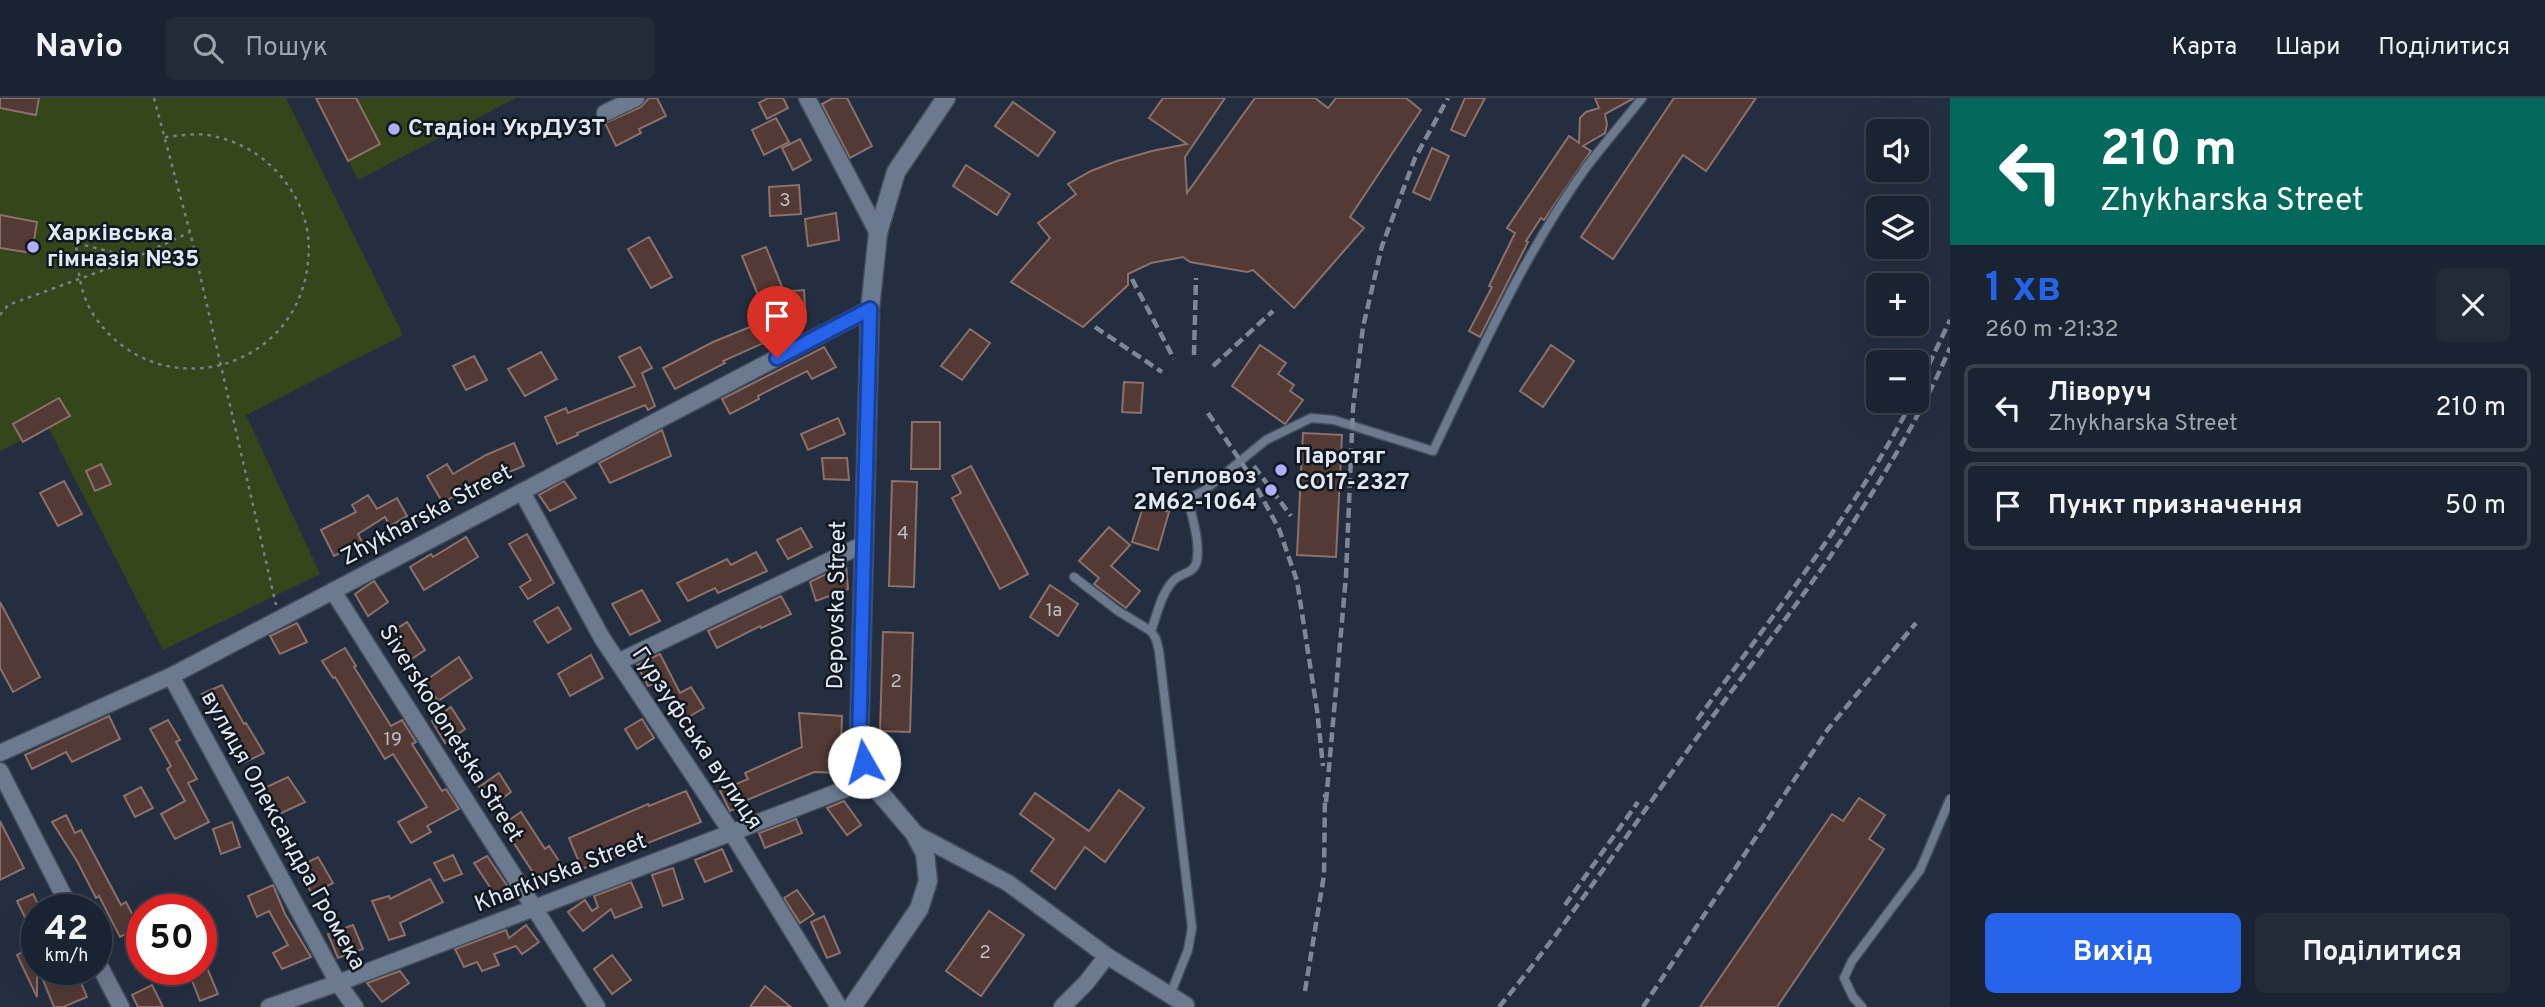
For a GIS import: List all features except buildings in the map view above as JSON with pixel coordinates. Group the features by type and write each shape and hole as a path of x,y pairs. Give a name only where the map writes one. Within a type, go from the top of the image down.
{"main road":[{"name":"Depovska Street","path":"914,832 869,780 859,743 870,309 878,233 897,172 946,98"},
{"path":"852,1007 919,909 928,881 925,853 914,832"}],"street":[{"path":"606,113 636,98"},
{"path":"807,98 878,233"},
{"name":"Zhykharska Street","path":"0,753 171,677 870,309"},
{"name":"Гурзуфська вулиця","path":"522,492 602,638 733,833 839,1007"},
{"path":"618,662 864,544"},
{"name":"Siverskodonetska Street","path":"333,591 597,1007"},
{"name":"вулиця Олександра Громека","path":"171,677 338,983 355,1007"},
{"path":"0,771 63,894"},
{"name":"Kharkivska Street","path":"269,1007 869,780"},
{"name":"Depovska Street","path":"914,832 1008,883 1107,956 1188,1006"},
{"path":"1062,1007 1086,983 1107,956"},
{"path":"110,985 121,1007"}],"lane":[{"path":"1151,631 1165,593 1175,579 1191,572 1197,561 1188,499 1205,490 1266,440 1311,418 1334,421 1433,452 1514,286 1546,230 1585,169 1642,98"},
{"path":"1074,577 1118,611 1151,631 1156,639 1163,675 1192,928 1188,950 1170,995"},
{"path":"1862,1007 1853,997 1844,978 1852,961 1920,870 1950,799"}],"path":[{"path":"154,98 190,232 280,619"},
{"path":"135,258 76,243 79,280 93,314 117,342 149,361 185,369 221,366 258,350 288,321 306,285 310,244 301,204 278,170 245,146 205,134 165,137"},
{"path":"0,315 8,305 135,258 190,232"}],"green space":[{"path":"0,98 286,98 403,335 246,415 320,574 163,650 48,427 0,451"},
{"name":"Стадіон УкрДУЗТ","path":"316,98 516,98 358,180"}],"railway":[{"path":"1326,802 1346,576 1353,408 1363,327 1382,246 1415,158 1448,98"},
{"path":"1194,355 1196,278"},
{"path":"1132,279 1174,359"},
{"path":"1213,366 1273,311"},
{"path":"1929,364 1950,320"},
{"path":"1095,327 1162,372"},
{"path":"1499,1007 1574,910 1833,553 1896,453 1950,348"},
{"path":"1208,413 1250,475 1279,529 1297,581 1323,766"},
{"path":"1697,720 1838,525 1905,413"},
{"path":"1254,466 1291,516"},
{"path":"1643,1007 1828,729 1916,623"},
{"path":"1305,991 1324,875 1325,794"},
{"path":"1565,905 1638,802"}],"place":[{"name":"Стадіон УкрДУЗТ","path":"394,129"},
{"name":"Харківська гімназія №35","path":"33,247"},
{"name":"Паротяг СО17-2327","path":"1281,470"},
{"name":"Тепловоз 2М62-1064","path":"1271,490"}],"route":[{"path":"777,358 870,309 859,743 864,762"}]}
